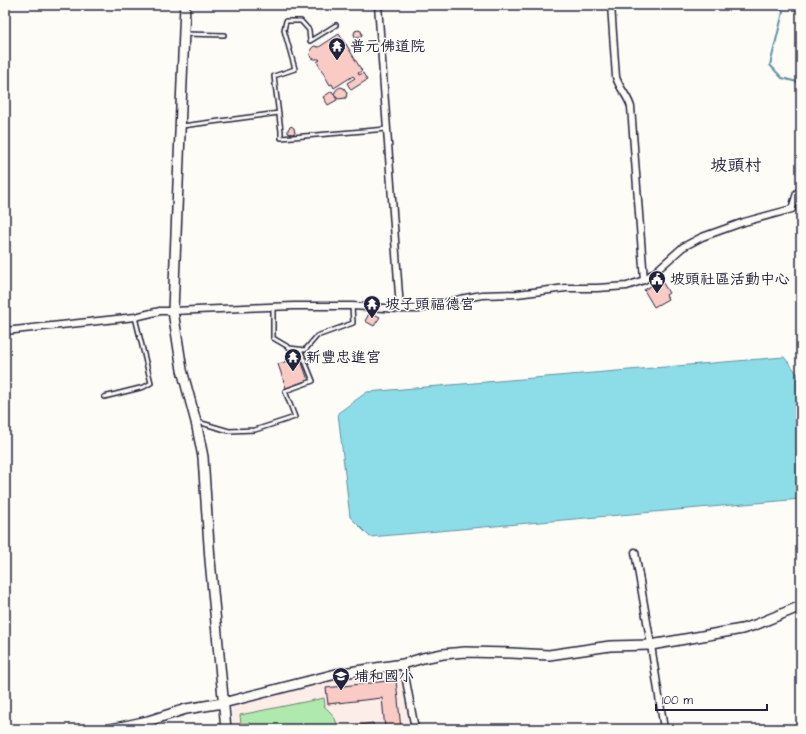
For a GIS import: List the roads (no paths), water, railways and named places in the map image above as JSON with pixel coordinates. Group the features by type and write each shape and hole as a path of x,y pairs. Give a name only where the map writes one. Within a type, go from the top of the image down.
{"street":[{"path":"185,5 174,311 182,370 196,422 203,457 210,560 226,729"},
{"path":"378,5 400,309"},
{"path":"611,5 616,77 629,100 631,107 644,280"},
{"path":"5,331 135,317 160,311 273,306 352,306 420,309 482,295 517,294 566,288 627,286 644,280 656,272 684,248 702,237 744,222 792,209 797,193 801,192"},
{"path":"635,552 664,729"},
{"path":"111,729 148,721 186,709 223,703 336,674 403,664 422,658 443,654 473,652 549,656 610,646 651,645 742,629 801,606"},
{"path":"403,664 415,729"}],"lane":[{"path":"336,25 310,41 309,30 300,21 286,21 284,30 295,69 274,76 281,138 387,129"},
{"path":"184,34 224,35"},
{"path":"180,127 278,113"},
{"path":"273,306 273,338 290,348 305,350 317,336 353,323 352,306"},
{"path":"104,397 144,387 151,383 135,317"},
{"path":"196,422 229,431 255,430 295,417 285,391 313,381 300,349"}],"water":[{"path":"784,357 797,373 801,399 801,499 370,537 350,517 338,413 367,392"}],"waterway":[{"path":"778,5 783,12 770,65 782,78 801,83"}],"place":[{"name":"普元佛道院","path":"337,61"},
{"name":"坡頭社區活動中心","path":"657,294"},
{"name":"坡子頭福德宫","path":"372,319"},
{"name":"新豐忠進宮","path":"293,372"},
{"name":"埔和國小","path":"341,691"}],"district":[{"name":"坡頭村","path":"736,166"}]}
